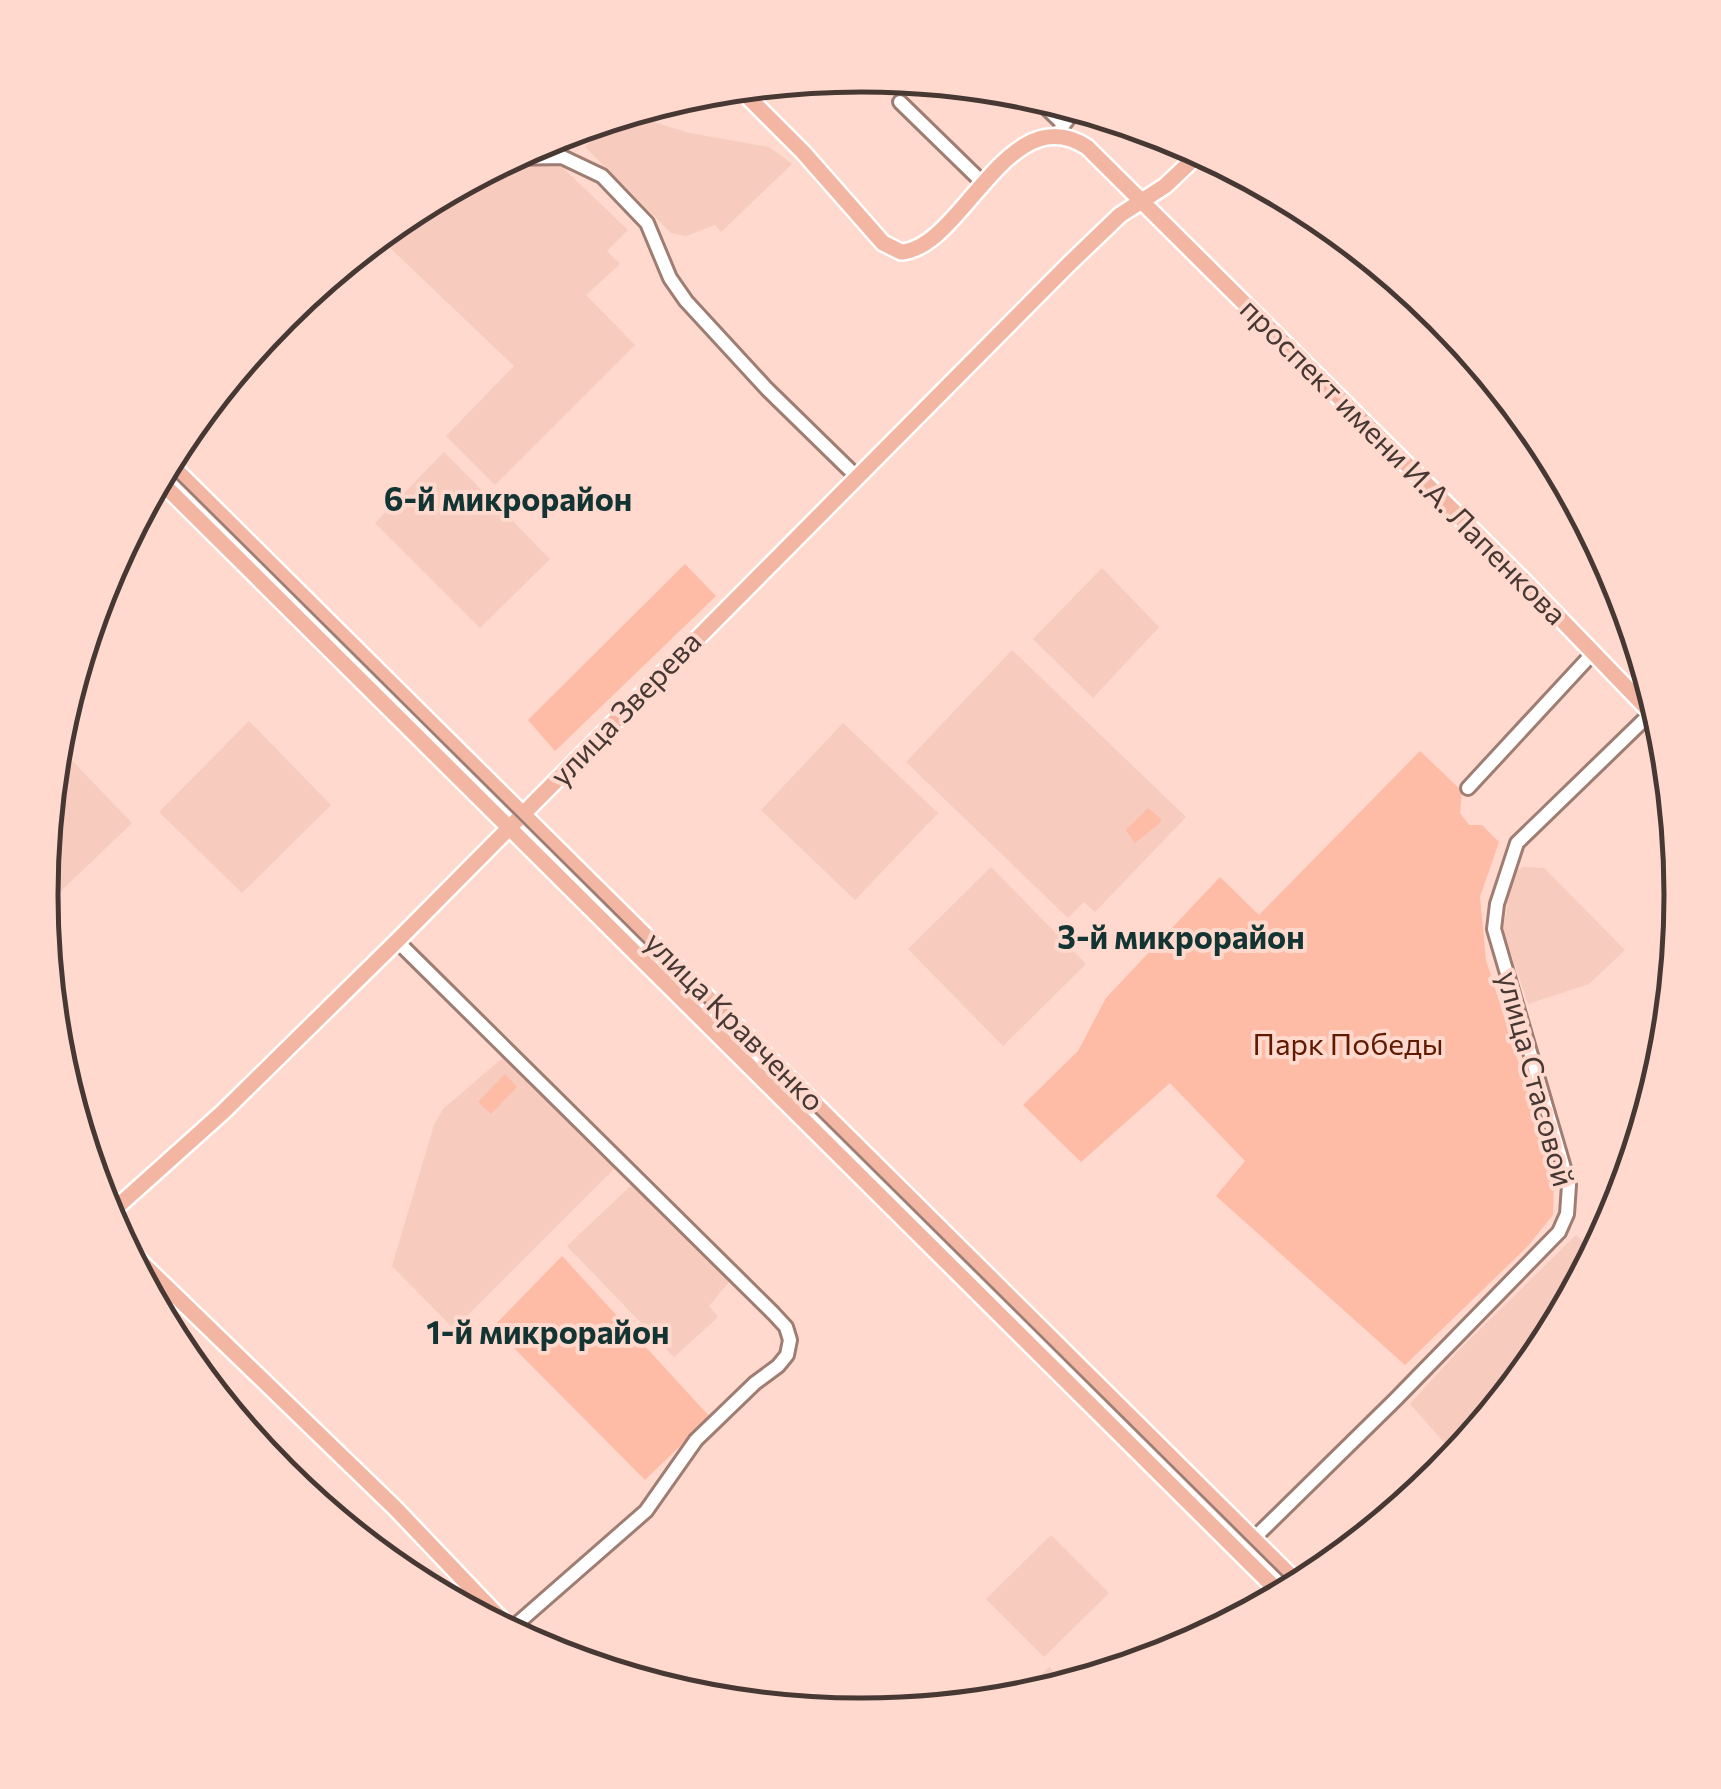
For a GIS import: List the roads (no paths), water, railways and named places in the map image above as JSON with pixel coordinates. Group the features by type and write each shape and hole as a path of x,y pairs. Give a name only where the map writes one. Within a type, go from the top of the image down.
{"main road":[{"path":"751,99 803,152 882,244 901,252 932,241 982,182 1027,145 1060,129"},
{"name":"проспект имени И.А. Лапенкова","path":"1060,129 1088,147 1143,200 1639,699"},
{"name":"улица Зверева","path":"120,1204 223,1112 398,941 1107,227 1165,186 1190,163"},
{"name":"улица Кравченко","path":"178,472 1288,1574"},
{"name":"улица Кравченко","path":"168,489 1271,1584"},
{"path":"153,1274 395,1508 488,1606"}],"street":[{"path":"900,102 982,182"},
{"path":"1049,114 1060,129 1068,119"},
{"path":"543,157 562,157 602,176 647,222 670,278 686,300 767,389 857,477"},
{"path":"237,557 250,543"},
{"path":"277,597 289,582"},
{"path":"1468,788 1594,653"},
{"name":"улица Стасовой","path":"1240,1552 1558,1232 1567,1214 1569,1185 1494,929 1497,904 1516,843 1646,729"},
{"path":"447,763 460,750"},
{"path":"590,906 603,893"},
{"path":"398,941 786,1326 790,1340 787,1356 696,1440 646,1511 526,1624"},
{"path":"641,955 654,942"},
{"path":"670,984 683,971"},
{"path":"713,1027 726,1014"},
{"path":"757,1071 770,1058"},
{"path":"800,1114 814,1100"},
{"path":"842,1156 856,1143"},
{"path":"1094,1408 1108,1394"}],"tram line":[{"path":"175,477 1284,1577"}],"district":[{"name":"6-й микрорайон","path":"508,500"},
{"name":"3-й микрорайон","path":"1181,938"},
{"name":"1-й микрорайон","path":"548,1333"}],"park label":[{"name":"Парк Победы","path":"1348,1045"}]}
